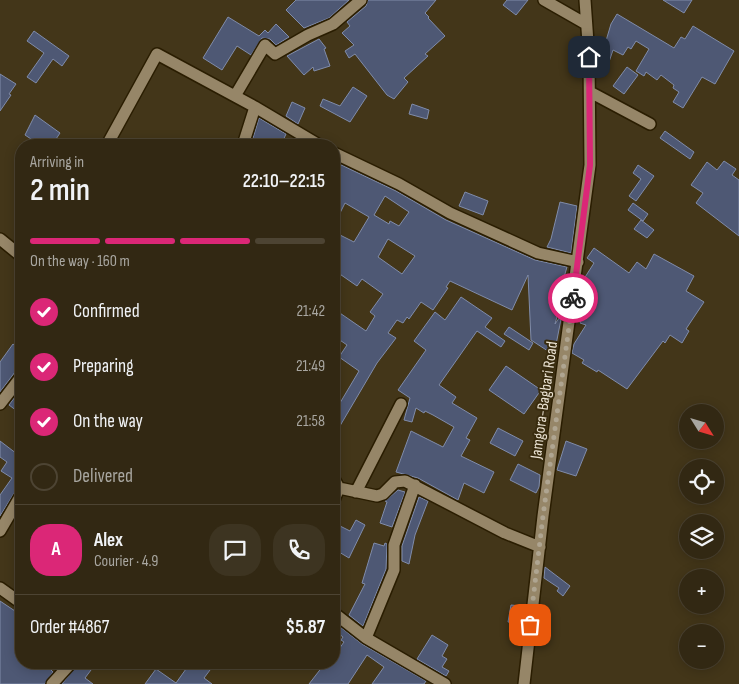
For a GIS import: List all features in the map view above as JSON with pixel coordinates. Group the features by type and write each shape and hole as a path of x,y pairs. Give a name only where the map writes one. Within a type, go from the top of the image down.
{"street":[{"path":"235,96 265,45 275,54 308,35 333,24 362,0"},
{"path":"544,0 586,24"},
{"name":"Jamgora-Bagbari Road","path":"524,684 590,165 590,92 585,0"},
{"path":"109,139 157,54 255,107 309,139"},
{"path":"590,92 650,124"},
{"path":"245,139 255,107"},
{"path":"340,156 399,184 450,212 538,253 578,262"},
{"path":"0,239 15,251"},
{"path":"0,404 15,385"},
{"path":"356,492 401,404"},
{"path":"340,485 356,492 377,496 383,494 394,482 405,481 505,533 540,547"},
{"path":"366,638 394,570 394,545 415,485"},
{"path":"0,531 15,505"},
{"path":"0,588 15,599"},
{"path":"340,618 366,638 444,684"},
{"path":"52,684 66,669"}],"building":[{"path":"296,0 349,0 329,18 304,28 286,10"},
{"path":"368,0 436,0 425,13 445,36 425,54 428,56 404,78 408,82 394,99 387,95 355,54 349,58 345,51 354,45 342,33 350,26 347,22 366,6"},
{"path":"507,0 528,0 516,15 503,5"},
{"path":"663,0 692,0 684,13"},
{"path":"617,14 674,48 681,37 685,39 693,26 734,51 715,84 702,77 683,108 673,102 679,92 673,88 674,85 661,75 657,80 646,72 644,76 636,71 649,49 636,41 631,49 628,47 623,55 613,50 605,74 597,71 611,24"},
{"path":"228,17 259,36 265,30 268,33 276,24 289,37 276,45 270,39 262,38 251,55 237,46 222,70 203,58"},
{"path":"34,31 69,56 62,66 53,59 36,83 27,77 44,53 27,41"},
{"path":"319,39 326,48 324,49 330,66 314,71 313,67 304,75 287,56"},
{"path":"627,67 638,75 624,94 613,86"},
{"path":"0,74 16,84 0,111"},
{"path":"353,87 367,96 350,122 320,106 323,99 340,106"},
{"path":"292,102 305,108 298,124 286,116"},
{"path":"412,104 429,110 427,119 409,114"},
{"path":"35,115 60,133 56,139 31,139 25,135"},
{"path":"259,118 286,134 284,139 253,139"},
{"path":"665,131 694,152 690,159 660,138"},
{"path":"724,161 736,169 732,175 739,180 739,236 696,203 703,193 691,185 707,162 717,170"},
{"path":"340,164 396,191 446,220 535,260 567,267 555,308 559,309 555,324 562,314 554,355 531,340 528,275 512,310 450,281 446,287 448,288 433,310 421,302 409,319 407,317 403,323 397,320 388,333 396,338 377,363 340,426 340,403 359,371 340,358 347,345 340,340 340,313 366,331 375,316 370,312 383,294 362,279 357,286 340,274 340,235 354,242 369,217 345,203 340,213","holes":["385,196 409,212 399,226 390,221 389,224 374,215","388,239 415,256 402,274 378,257"]},
{"path":"638,165 654,176 636,201 629,196 641,179 633,173"},
{"path":"465,192 488,201 483,215 459,206"},
{"path":"560,202 577,206 571,253 547,247 551,239"},
{"path":"633,203 648,214 643,221 628,210"},
{"path":"641,220 654,230 647,238 634,229"},
{"path":"594,248 629,273 637,262 646,269 654,254 694,276 686,291 704,302 686,329 689,331 682,343 670,335 665,343 663,341 627,389 598,370 597,372 582,363 584,360 572,353 574,344 586,325 580,323 590,299 580,293 582,282 594,263 587,258"},
{"path":"461,297 492,318 485,327 505,341 501,347 477,331 439,385 456,397 452,403 477,418 466,438 470,440 461,456 494,472 484,493 464,483 458,500 418,478 396,472 411,431 443,447 454,427 416,408 412,422 404,420 410,398 398,390 426,350 414,341 435,312 445,320"},
{"path":"509,327 533,343 529,350 504,334"},
{"path":"13,344 15,346 15,372 0,392 0,362"},
{"path":"506,366 541,390 524,414 489,390"},
{"path":"15,397 15,410 9,405"},
{"path":"498,428 523,441 515,456 490,443"},
{"path":"0,441 15,452 15,492 0,516 0,495 12,478 1,471 7,462 0,457"},
{"path":"566,441 587,449 576,476 557,470"},
{"path":"518,464 540,475 539,487 536,493 510,480"},
{"path":"398,490 405,492 392,527 380,523 387,502 385,501"},
{"path":"419,497 428,501 415,535 409,564 402,561 402,546"},
{"path":"356,520 365,525 349,558 340,553 340,526 350,531"},
{"path":"374,543 384,546 385,543 387,544 386,569 363,626 349,615 365,584 362,583"},
{"path":"545,567 570,586 563,596 557,591 559,588 544,578"},
{"path":"0,601 15,611 15,669 50,669 53,672 45,684 0,684"},
{"path":"511,605 521,606 518,623 508,622"},
{"path":"340,627 362,644 426,681 424,684 372,684 384,667 367,655 348,684 309,684 321,669 340,669 340,648 344,642 341,640 343,637 340,635"},
{"path":"432,635 448,645 442,656 447,659 442,667 449,671 446,676 417,659"},
{"path":"74,669 92,669 85,678 93,684 62,684"},
{"path":"156,669 176,683 186,669 211,669 204,678 212,684 145,684"}],"way so far":[{"path":"530,625 573,298"}],"route":[{"path":"573,298 590,165 589,57"}]}
